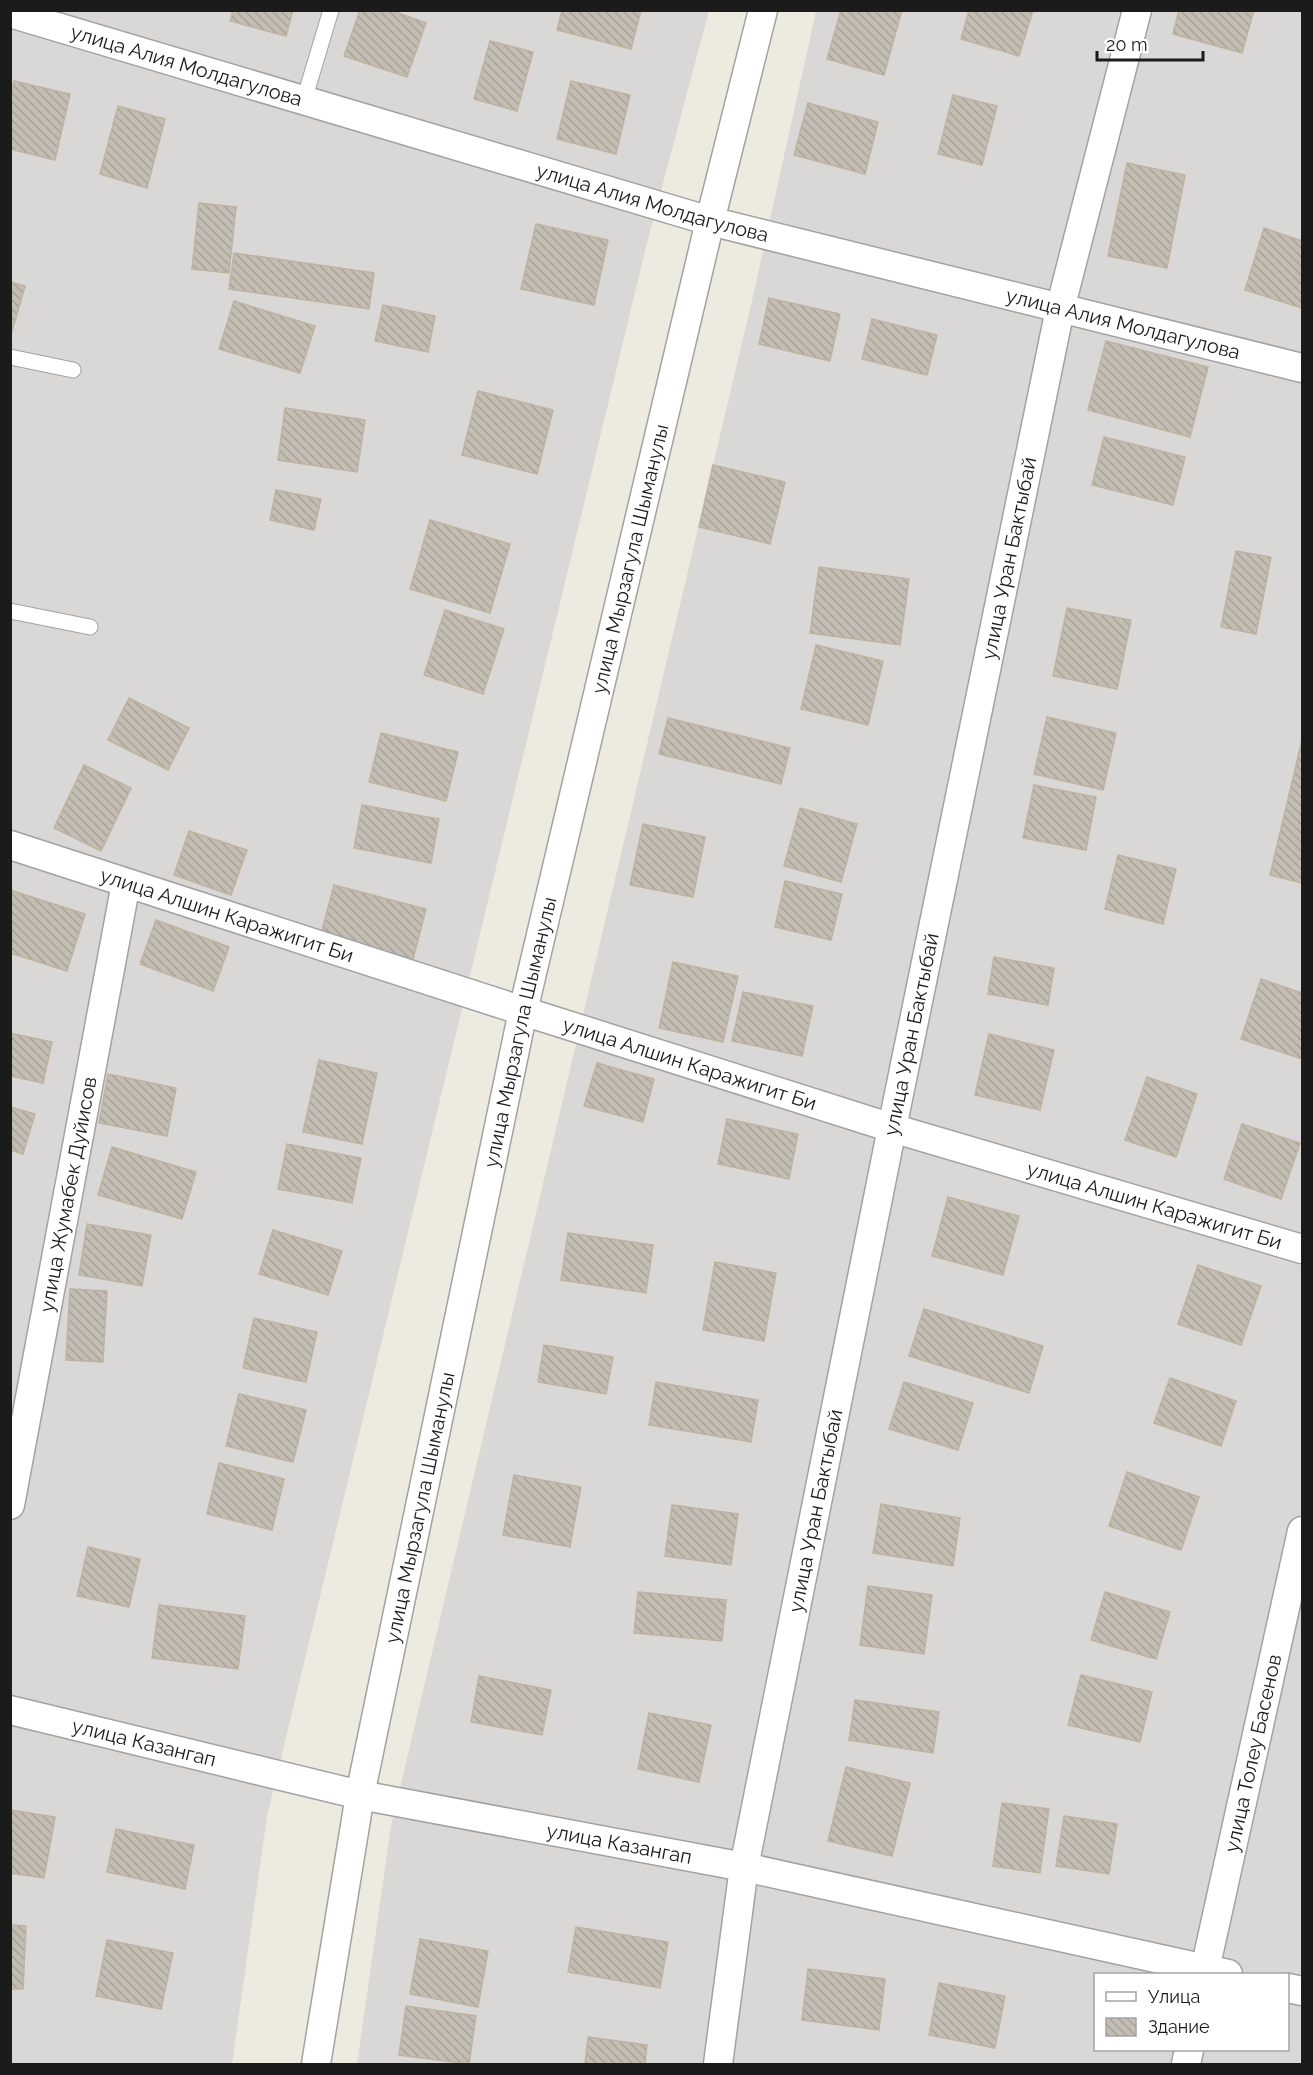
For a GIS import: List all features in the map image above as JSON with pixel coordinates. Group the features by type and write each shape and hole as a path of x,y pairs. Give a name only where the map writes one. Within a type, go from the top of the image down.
{"street":[{"name":"улица Мырзагула Шыманулы","path":"316,2064 360,1795 523,1011 762,10"},
{"name":"улица Уран Бактыбай","path":"718,2064 744,1867 892,1128 1060,309 1137,10"},
{"name":"улица Алия Молдагулова","path":"10,12 710,221 1302,368"},
{"name":"улица Алшин Каражигит Би","path":"10,845 892,1128 1302,1249"},
{"name":"улица Жумабек Дуйисов","path":"10,1505 126,883"},
{"name":"улица Толеу Басенов","path":"1212,1973 1302,1531"},
{"name":"улица Казангап","path":"10,1710 360,1795 744,1867 1212,1973"}],"lane":[{"path":"304,100 331,10"},
{"path":"10,357 73,370"},
{"path":"10,612 90,627"}],"shaded area":[{"path":"11,11 709,11 646,247 267,1816 232,2064 11,2064"},
{"path":"816,11 1302,11 1302,2064 357,2064 391,1826 754,292"}],"building":[{"path":"233,10 293,10 286,36 230,21"},
{"path":"360,10 390,10 426,23 407,77 344,56"},
{"path":"562,10 641,10 631,49 557,30"},
{"path":"841,10 902,10 884,75 827,59"},
{"path":"969,10 1033,10 1019,56 961,39"},
{"path":"1179,10 1254,10 1242,53 1173,34"},
{"path":"490,41 533,52 517,111 474,99"},
{"path":"14,81 70,94 55,160 10,149 10,96"},
{"path":"571,81 630,95 616,154 557,139"},
{"path":"953,95 997,106 982,165 938,154"},
{"path":"808,103 878,122 865,174 794,155"},
{"path":"118,106 165,119 147,188 100,174"},
{"path":"1127,163 1185,175 1167,268 1108,256"},
{"path":"199,203 236,207 229,273 192,269"},
{"path":"536,224 608,240 594,305 521,289"},
{"path":"1264,228 1302,241 1302,308 1245,290"},
{"path":"234,253 374,273 369,309 229,289"},
{"path":"10,282 25,286 10,338"},
{"path":"769,298 840,314 830,361 759,344"},
{"path":"234,301 315,326 300,373 219,349"},
{"path":"383,305 435,316 428,352 375,341"},
{"path":"872,319 937,335 927,375 862,359"},
{"path":"1106,341 1208,367 1190,437 1088,410"},
{"path":"478,391 553,410 537,474 462,455"},
{"path":"285,408 365,420 357,472 278,460"},
{"path":"1104,437 1185,457 1173,505 1092,485"},
{"path":"713,465 785,482 770,544 699,527"},
{"path":"276,490 321,499 314,530 270,520"},
{"path":"430,520 510,544 490,613 410,589"},
{"path":"1236,551 1271,557 1256,634 1221,627"},
{"path":"819,567 909,579 900,645 810,633"},
{"path":"1067,608 1131,620 1117,689 1053,676"},
{"path":"445,610 504,629 483,694 424,675"},
{"path":"816,645 883,661 868,725 801,709"},
{"path":"129,698 189,728 168,770 108,740"},
{"path":"1047,717 1116,733 1103,790 1034,774"},
{"path":"668,718 790,748 781,784 659,754"},
{"path":"381,733 458,752 446,801 369,782"},
{"path":"1302,740 1302,883 1270,875"},
{"path":"84,765 131,788 101,851 54,828"},
{"path":"1034,785 1096,797 1086,850 1023,838"},
{"path":"362,805 439,819 431,863 354,848"},
{"path":"800,808 857,824 841,882 784,866"},
{"path":"643,824 705,837 693,897 630,885"},
{"path":"189,831 247,850 231,895 174,875"},
{"path":"1118,855 1176,869 1163,924 1105,909"},
{"path":"785,881 842,894 831,940 775,927"},
{"path":"334,885 426,909 413,959 321,934"},
{"path":"10,890 85,914 67,971 10,953"},
{"path":"156,920 229,947 213,991 140,964"},
{"path":"994,957 1054,968 1048,1005 988,994"},
{"path":"673,962 738,976 723,1042 659,1028"},
{"path":"1261,979 1302,993 1302,1059 1241,1039"},
{"path":"743,992 813,1006 802,1056 732,1041"},
{"path":"10,1033 52,1042 43,1083 10,1076"},
{"path":"989,1034 1054,1050 1040,1110 975,1095"},
{"path":"319,1060 377,1073 362,1144 303,1132"},
{"path":"597,1063 654,1079 643,1122 584,1106"},
{"path":"108,1074 176,1088 167,1136 99,1123"},
{"path":"1147,1077 1197,1094 1176,1157 1125,1140"},
{"path":"10,1107 35,1114 23,1154 10,1150"},
{"path":"727,1119 798,1134 789,1179 718,1164"},
{"path":"1242,1124 1300,1143 1281,1199 1224,1179"},
{"path":"287,1144 361,1158 352,1203 278,1189"},
{"path":"112,1147 196,1172 182,1219 98,1195"},
{"path":"948,1197 1019,1216 1003,1275 932,1256"},
{"path":"87,1224 151,1235 142,1286 79,1275"},
{"path":"273,1230 342,1251 328,1295 259,1274"},
{"path":"568,1233 653,1245 646,1293 561,1280"},
{"path":"715,1262 776,1273 764,1341 703,1330"},
{"path":"1198,1265 1261,1286 1241,1345 1178,1324"},
{"path":"70,1289 107,1291 103,1362 66,1360"},
{"path":"924,1309 1043,1346 1029,1393 909,1356"},
{"path":"254,1318 317,1332 306,1382 243,1368"},
{"path":"544,1345 613,1357 606,1394 538,1382"},
{"path":"1170,1378 1236,1401 1221,1446 1154,1423"},
{"path":"656,1382 758,1400 751,1442 649,1425"},
{"path":"904,1382 973,1403 958,1450 889,1429"},
{"path":"239,1394 306,1410 293,1462 226,1446"},
{"path":"219,1463 284,1479 272,1530 207,1514"},
{"path":"1127,1472 1199,1497 1181,1550 1109,1526"},
{"path":"514,1475 581,1487 570,1547 503,1535"},
{"path":"881,1504 960,1518 953,1566 873,1553"},
{"path":"672,1505 738,1514 731,1565 665,1556"},
{"path":"88,1547 140,1559 129,1607 77,1596"},
{"path":"868,1586 932,1595 924,1654 860,1645"},
{"path":"638,1592 726,1600 722,1641 634,1633"},
{"path":"1105,1592 1170,1612 1156,1659 1091,1640"},
{"path":"159,1605 245,1616 238,1669 152,1658"},
{"path":"1081,1675 1152,1692 1140,1742 1068,1725"},
{"path":"479,1676 551,1690 542,1735 471,1722"},
{"path":"855,1700 939,1712 933,1753 849,1740"},
{"path":"649,1713 711,1725 699,1782 638,1769"},
{"path":"846,1767 910,1783 892,1856 828,1841"},
{"path":"1002,1803 1049,1809 1040,1873 993,1866"},
{"path":"11,1810 55,1817 44,1878 10,1873"},
{"path":"1064,1816 1117,1824 1109,1874 1056,1866"},
{"path":"116,1829 194,1845 185,1889 107,1872"},
{"path":"10,1925 26,1926 23,1989 10,1989"},
{"path":"576,1927 668,1942 660,1988 568,1972"},
{"path":"420,1939 488,1951 478,2007 410,1994"},
{"path":"107,1940 173,1953 161,2009 96,1996"},
{"path":"808,1969 885,1979 879,2030 802,2020"},
{"path":"939,1983 1005,1996 995,2048 929,2035"},
{"path":"406,2006 476,2016 469,2064 399,2055"},
{"path":"588,2037 647,2045 645,2064 585,2064"}]}
